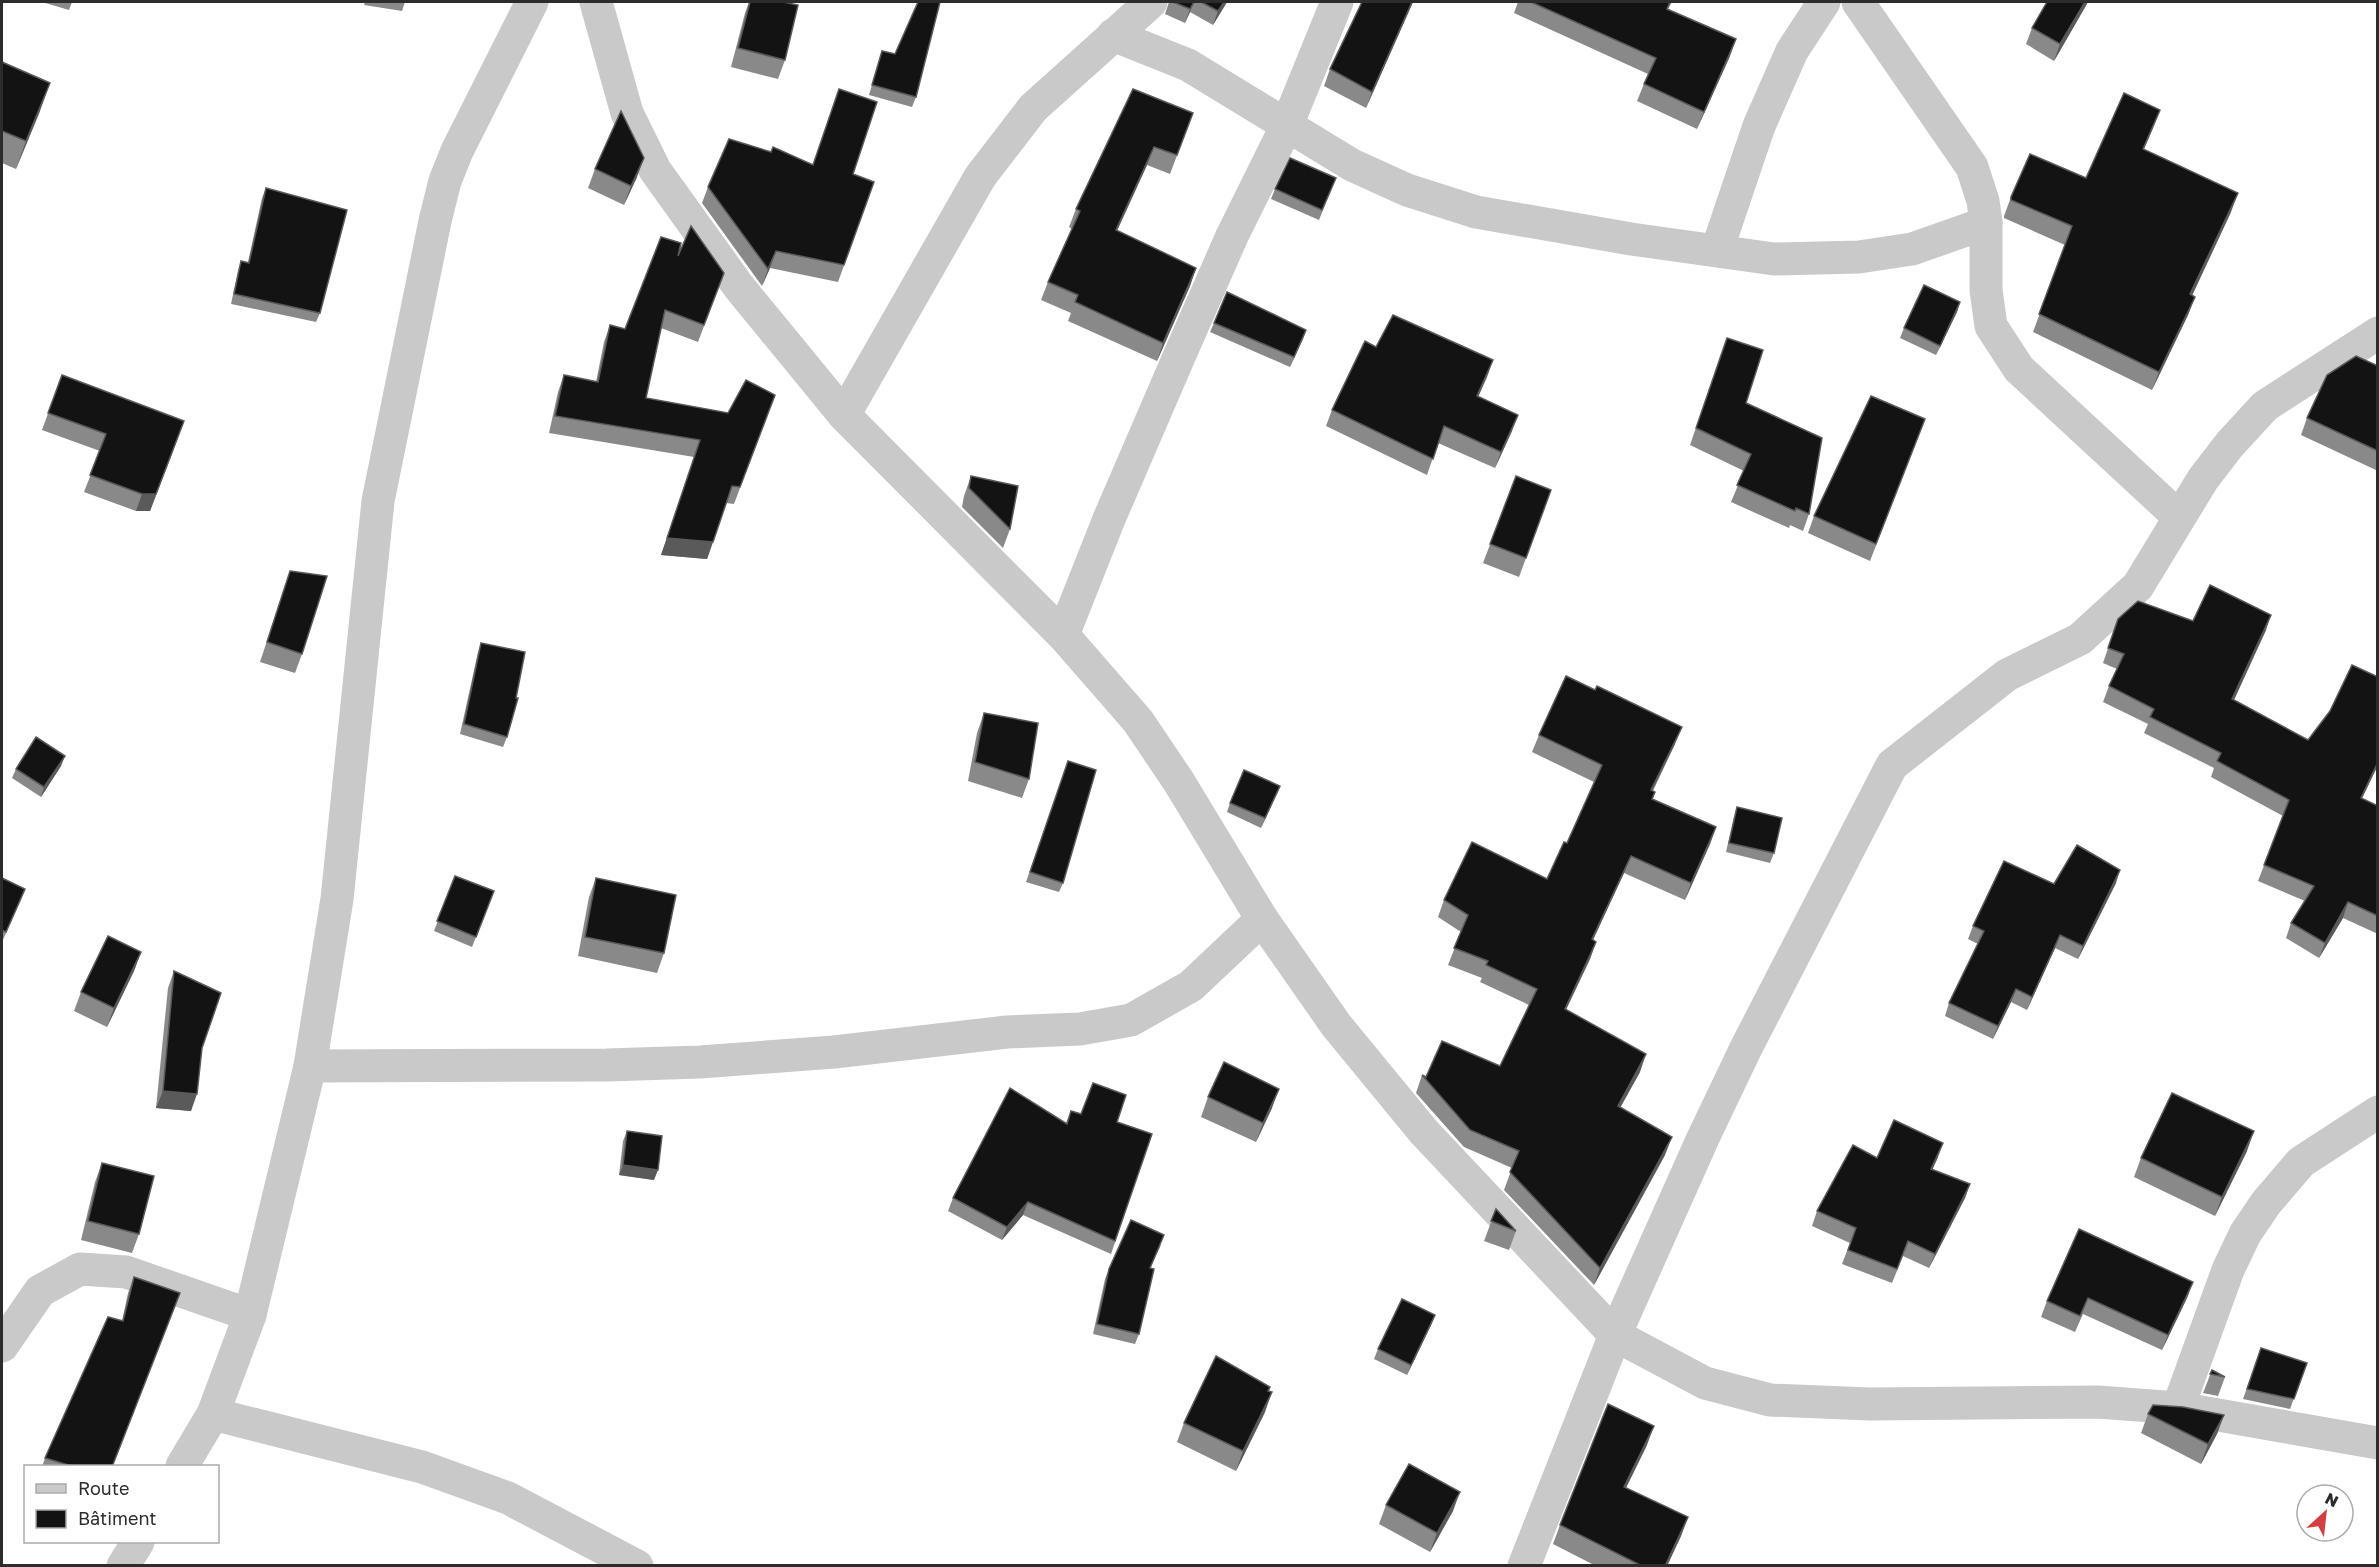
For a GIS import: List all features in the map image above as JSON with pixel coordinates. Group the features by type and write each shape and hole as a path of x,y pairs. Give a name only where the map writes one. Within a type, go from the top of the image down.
{"street":[{"path":"183,1465 213,1414 250,1315 310,1066 337,899 378,501 435,221 445,181 457,151 532,2"},
{"path":"596,2 627,113 655,170 739,286 844,415 1063,635 1138,721 1179,782 1262,919 1336,1025 1424,1132 1615,1335 1705,1383 1770,1400 1870,1404 2098,1402 2178,1408 2378,1443"},
{"path":"844,415 980,177 1033,108 1150,2"},
{"path":"1063,635 1109,519 1178,359 1232,236 1287,125 1337,2"},
{"path":"1717,250 1759,126 1791,51 1824,2"},
{"path":"1858,2 1972,167 1983,201 1986,223 1986,290 1991,326 2003,347 2019,369 2179,517"},
{"path":"1113,35 1188,65 1352,165 1407,190 1476,212 1631,239 1774,259 1859,257 1912,249 1986,223"},
{"path":"1519,1561 1615,1335 1746,1047 1892,765 2007,675 2080,639 2138,586 2203,479 2230,444 2265,406 2376,335"},
{"path":"310,1066 607,1065 700,1062 834,1052 1007,1032 1080,1029 1131,1020 1191,986 1262,919"},
{"path":"2178,1408 2228,1270 2245,1234 2266,1203 2301,1162 2378,1112"},
{"path":"2,1346 40,1291 80,1269 126,1272 250,1315"},
{"path":"213,1414 422,1467 508,1498 637,1566"},
{"path":"123,1566 137,1543"}],"building":[{"path":"750,2 783,2 798,5 785,60 738,48"},
{"path":"918,2 940,2 916,97 872,85 882,51 895,54"},
{"path":"1173,2 1194,2 1190,9"},
{"path":"1201,2 1224,2 1218,11"},
{"path":"1362,2 1412,2 1372,92 1330,69"},
{"path":"1531,2 1670,2 1667,9 1736,39 1704,112 1644,84 1656,58"},
{"path":"2047,2 2085,2 2060,44 2032,28"},
{"path":"2,62 50,83 26,141 2,131"},
{"path":"839,89 877,102 853,174 874,182 844,265 776,251 768,269 708,187 729,139 771,152 773,147 813,165"},
{"path":"1133,89 1193,113 1177,155 1154,147 1116,230 1196,268 1163,343 1075,302 1078,295 1048,282 1080,211 1076,209"},
{"path":"2124,93 2160,110 2143,149 2238,193 2190,294 2195,297 2159,372 2039,314 2072,226 2011,200 2030,154 2086,178"},
{"path":"621,111 644,158 631,186 595,169"},
{"path":"1290,158 1336,178 1322,210 1275,189"},
{"path":"266,188 347,210 320,313 234,294 241,261 249,263"},
{"path":"691,226 724,273 704,325 665,310 646,398 728,413 746,380 775,395 740,487 732,486 713,542 667,538 700,440 555,416 564,375 598,382 610,325 625,329 661,237 681,243 678,256"},
{"path":"1924,285 1960,302 1940,346 1904,328"},
{"path":"1227,292 1306,330 1294,357 1214,323"},
{"path":"1393,315 1493,360 1477,396 1518,415 1501,452 1444,426 1433,459 1332,410 1365,341 1376,347"},
{"path":"1727,338 1763,350 1746,403 1822,438 1809,514 1796,508 1795,511 1737,485 1751,454 1696,428"},
{"path":"2356,356 2378,366 2378,451 2307,418 2327,375"},
{"path":"62,375 184,421 156,494 142,494 90,475 106,434 48,413"},
{"path":"1871,396 1925,419 1876,544 1814,516"},
{"path":"971,476 1018,486 1010,529 969,488"},
{"path":"1516,476 1551,490 1526,558 1490,544"},
{"path":"290,571 327,576 302,654 267,642"},
{"path":"2210,585 2271,615 2232,699 2308,740 2330,711 2352,665 2378,677 2378,762 2361,798 2378,806 2378,916 2348,902 2325,943 2291,923 2314,886 2264,865 2289,800 2217,761 2221,753 2150,717 2154,709 2109,686 2124,654 2108,648 2118,619 2138,601 2193,621"},
{"path":"481,643 525,652 516,698 518,698 507,737 464,724"},
{"path":"1566,676 1595,690 1597,686 1682,727 1651,790 1655,792 1652,799 1716,827 1691,883 1631,856 1592,939 1596,942 1565,1009 1646,1054 1618,1106 1672,1137 1600,1268 1510,1172 1519,1151 1470,1130 1422,1075 1426,1077 1442,1041 1500,1066 1537,989 1486,965 1488,961 1454,948 1468,915 1444,900 1472,842 1547,879 1564,842 1567,843 1602,765 1539,735"},
{"path":"984,713 1038,723 1029,779 975,762"},
{"path":"36,737 65,756 44,787 16,769"},
{"path":"1068,761 1096,770 1063,883 1030,872"},
{"path":"1244,770 1280,786 1265,818 1230,803"},
{"path":"1737,807 1782,818 1774,853 1729,843"},
{"path":"2077,845 2120,870 2083,946 2060,935 2032,997 2016,989 1998,1026 1949,1003 1984,931 1973,926 2004,861 2054,884"},
{"path":"455,876 494,891 476,937 437,921"},
{"path":"2,878 25,889 6,932 2,930"},
{"path":"596,878 676,895 664,953 585,937"},
{"path":"108,936 141,952 114,1008 81,992"},
{"path":"174,971 221,993 202,1048 197,1094 163,1091"},
{"path":"1224,1062 1279,1089 1263,1123 1208,1097"},
{"path":"1093,1083 1126,1095 1117,1122 1152,1134 1115,1241 1028,1202 1007,1227 953,1198 1010,1088 1067,1124 1071,1111 1081,1114"},
{"path":"2172,1093 2254,1131 2222,1197 2141,1158"},
{"path":"1894,1120 1943,1143 1931,1169 1970,1184 1935,1254 1908,1241 1897,1269 1848,1250 1856,1228 1817,1211 1853,1145 1877,1158"},
{"path":"627,1131 662,1136 658,1170 623,1165"},
{"path":"102,1163 154,1176 139,1234 88,1221"},
{"path":"1496,1209 1516,1231 1491,1221"},
{"path":"1131,1220 1164,1235 1150,1268 1154,1269 1139,1334 1097,1324 1109,1269"},
{"path":"2079,1229 2193,1282 2168,1335 2088,1298 2080,1316 2047,1301"},
{"path":"134,1277 180,1293 113,1465 68,1465 45,1458 108,1317 123,1321"},
{"path":"1402,1299 1435,1315 1411,1365 1378,1349"},
{"path":"2261,1348 2307,1363 2294,1399 2247,1389"},
{"path":"1216,1356 1270,1387 1268,1391 1272,1392 1243,1451 1184,1423"},
{"path":"2212,1370 2225,1377 2210,1374"},
{"path":"1608,1404 1654,1426 1624,1487 1688,1517 1665,1566 1642,1566 1560,1525"},
{"path":"2153,1405 2183,1407 2224,1415 2208,1444 2148,1414"},
{"path":"1409,1464 1460,1492 1437,1533 1386,1505"}]}
